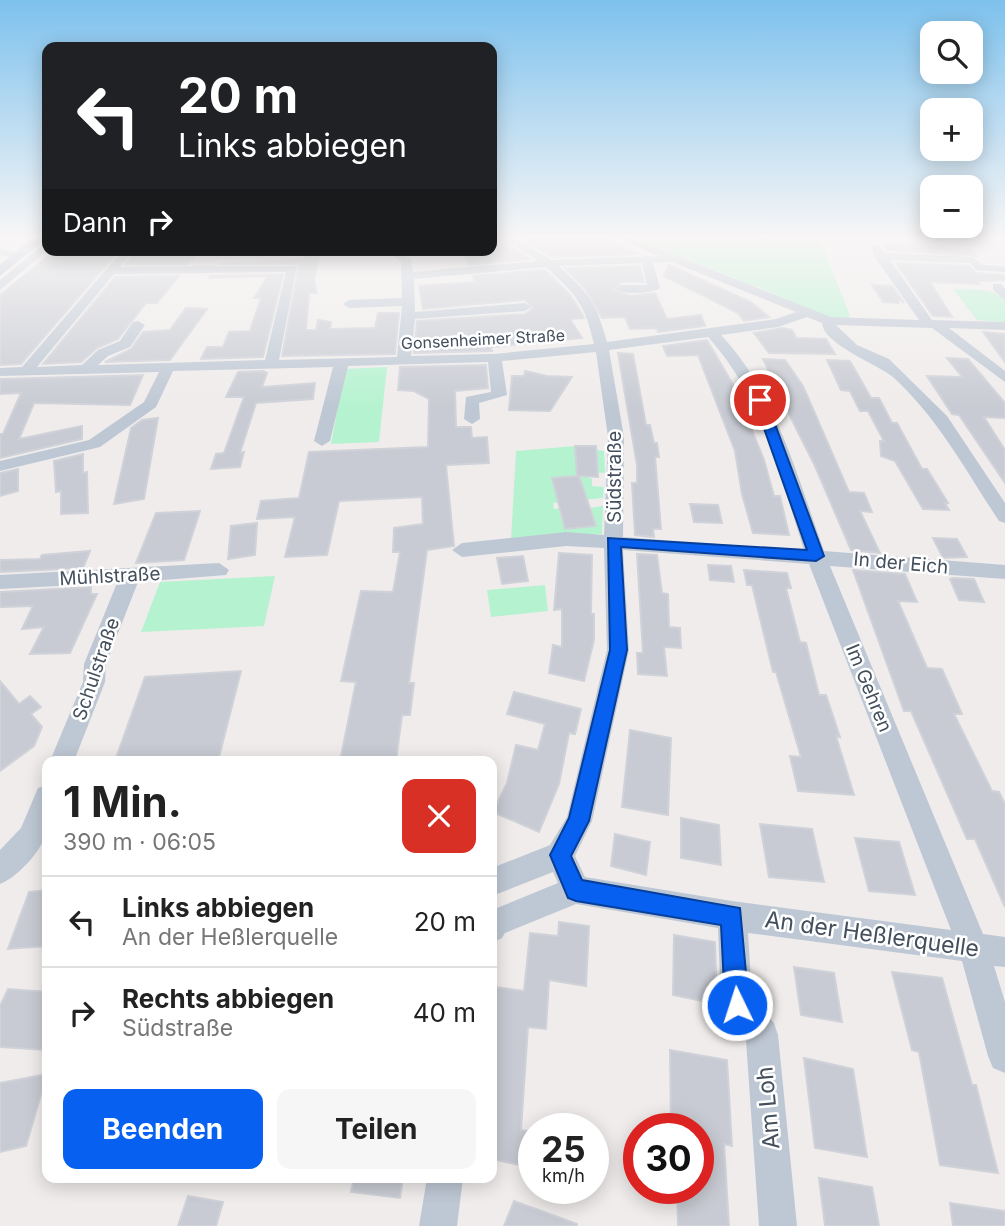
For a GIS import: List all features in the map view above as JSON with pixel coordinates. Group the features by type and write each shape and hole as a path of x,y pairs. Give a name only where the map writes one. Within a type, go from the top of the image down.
{"street":[{"path":"26,371 91,294"},
{"path":"271,366 284,294"},
{"path":"403,361 410,316 409,294"},
{"name":"Südstraße","path":"560,855 579,821 618,650 613,542 616,437 602,347 592,309 582,294"},
{"path":"761,294 829,321 1005,326"},
{"path":"909,294 931,323 1005,378"},
{"path":"349,304 409,302"},
{"path":"410,316 525,307"},
{"name":"Gonsenheimer Straße","path":"0,372 494,358 711,332 787,321 806,313"},
{"path":"829,321 833,334 852,348 884,362 933,411 1005,517"},
{"path":"86,369 103,353 125,344 138,325"},
{"name":"Im Gehren","path":"711,332 736,359 768,415 816,556 973,947 1005,1055"},
{"path":"472,419 471,400 499,395 494,358"},
{"path":"322,442 341,364"},
{"path":"0,466 94,444 118,430 151,404 167,368"},
{"name":"In der Eich","path":"462,550 566,539 1005,572"},
{"name":"Mühlstraße","path":"0,582 219,570"},
{"name":"Schulstraße","path":"64,756 94,682 95,664 130,576"},
{"path":"0,870 39,840"},
{"path":"497,880 560,855 576,890 497,920"},
{"name":"An der Heßlerquelle","path":"576,890 732,916 1005,952"},
{"name":"Am Loh","path":"732,916 737,1005 762,1035 778,1226"},
{"path":"438,1226 444,1183"}],"green space":[{"path":"775,294 842,294 849,319 829,318"},
{"path":"957,294 997,294 1005,299 1005,322 977,320"},
{"path":"387,367 379,442 331,444 345,369"},
{"path":"575,446 577,463 597,462 596,450 604,451 605,473 583,472 584,476 592,479 592,486 604,487 603,498 553,503 554,509 569,507 559,511 565,529 595,526 590,508 603,506 602,534 511,540 516,451"},
{"path":"275,576 264,626 141,632 160,582"},
{"path":"545,585 548,611 491,617 487,590"}],"building":[{"path":"81,294 21,364 0,365 0,295"},
{"path":"101,294 164,294 157,303 146,303 118,339 97,348 81,362 43,364"},
{"path":"256,294 278,294 263,357 201,359 207,347 223,347 229,332 250,331 261,298 254,298"},
{"path":"293,294 309,294 306,330 316,330 318,320 331,322 330,329 375,328 378,313 399,313 395,354 282,356"},
{"path":"420,294 569,294 584,318 570,319 582,338 491,347 492,351 414,353 417,321 525,314 533,308 525,300 423,309"},
{"path":"588,294 656,294 667,319 701,315 705,326 658,332 657,328 630,329 625,317 602,318"},
{"path":"700,294 734,294 751,302 769,317 744,321 738,313"},
{"path":"878,294 898,294 904,303 898,297 899,303 883,302"},
{"path":"918,294 938,294 952,317 933,316"},
{"path":"186,308 207,309 170,360 105,362 131,349 143,332 170,330"},
{"path":"782,328 792,330 796,338 826,339 835,354 769,353 754,333"},
{"path":"983,332 1005,334 1005,362"},
{"path":"707,340 735,388 764,460 774,496 780,496 789,535 753,533 742,494 735,451 698,355 667,356 663,346"},
{"path":"618,353 633,354 646,425 650,425 654,443 657,443 659,457 655,457 661,529 653,529 654,537 635,535 632,483 637,483 637,465"},
{"path":"947,358 968,359 1005,403 1005,418 984,417 1005,450 1005,483 959,415 952,414 927,376 962,377"},
{"path":"763,359 785,360 803,386 849,492 864,493 872,512 860,511 880,553 851,550 790,416 782,391 778,391"},
{"path":"827,360 850,361 871,398 879,398 892,423 897,423 922,469 927,469 948,503 945,503 949,510 923,509 895,461 881,456 880,441 884,441 868,411 860,411 850,391 841,390"},
{"path":"486,365 488,388 455,391 456,427 471,427 472,438 487,437 489,463 446,465 454,546 427,550 409,683 414,683 410,715 402,715 397,756 341,756 356,682 341,681 361,591 393,592 400,552 393,552 394,528 423,524 422,497 339,501 327,555 285,557 295,517 257,519 261,501 299,498 309,452 428,447 429,399 414,391 398,390 400,367"},
{"path":"525,371 547,376 572,377 550,411 509,410 512,376 524,376"},
{"path":"238,372 267,373 262,387 315,383 313,399 256,403 240,453 244,452 240,467 211,469 216,454 224,453 244,397 226,397"},
{"path":"143,375 130,405 34,403 19,439 82,426 82,439 0,458 0,434 3,434 21,393 0,394 0,379"},
{"path":"158,418 144,499 114,504 131,428 142,420"},
{"path":"575,446 596,446 598,477 579,476 596,526 565,529 552,478 577,476"},
{"path":"83,454 83,473 87,472 88,513 61,514 61,491 56,492 54,461"},
{"path":"18,469 18,491 0,496 0,473"},
{"path":"690,504 718,505 722,523 694,522"},
{"path":"200,511 184,560 136,563 156,513"},
{"path":"257,523 255,555 228,559 231,526"},
{"path":"933,538 957,539 967,557 943,558"},
{"path":"90,551 83,568 0,572 0,560 40,559 42,555"},
{"path":"559,553 592,555 591,614 594,614 594,640 584,681 549,673 553,645 562,647 562,609 554,610"},
{"path":"637,554 657,555 662,593 668,594 669,627 680,628 681,648 664,647 667,676 638,674 637,653 643,653"},
{"path":"523,556 528,581 502,584 497,558"},
{"path":"708,565 731,566 734,582 710,580"},
{"path":"744,570 787,573 791,588 786,588 800,642 806,643 819,695 826,695 840,737 836,736 854,795 798,791 790,756 801,757 776,672 773,672 752,585 747,585"},
{"path":"853,570 905,574 917,602 898,601 927,668 942,669 962,714 954,714 992,791 999,792 1005,804 1005,907 975,839 967,839 911,711 904,711"},
{"path":"950,579 974,579 984,602 959,600"},
{"path":"91,587 91,594 97,594 70,653 30,654 44,627 22,629 33,606 0,607 0,592"},
{"path":"241,671 219,756 117,756 145,677"},
{"path":"0,681 19,704 30,696 41,707 31,714 42,727 34,746 0,771"},
{"path":"514,692 581,709 575,734 569,733 559,784 539,832 497,814 497,804 507,783 516,745 538,750 545,724 507,714"},
{"path":"630,730 671,738 668,815 622,807"},
{"path":"681,818 719,825 721,865 681,858"},
{"path":"760,824 812,829 824,882 769,877"},
{"path":"615,834 650,842 646,875 611,866"},
{"path":"855,838 899,842 915,895 869,891"},
{"path":"42,891 42,946 8,949 29,892"},
{"path":"559,922 589,926 586,986 549,980 546,1029 528,1027 522,1113 518,1113 518,1165 497,1160 497,987 524,991 530,933 558,936"},
{"path":"674,935 715,942 717,1004 673,995"},
{"path":"794,967 834,973 842,1022 801,1015"},
{"path":"892,972 942,978 972,1085 976,1085 998,1173 940,1165 919,1052 912,1050"},
{"path":"8,989 42,992 42,1050 0,1047 0,1006"},
{"path":"670,1050 727,1060 732,1146 724,1144 729,1226 678,1226 677,1204 714,1204 714,1113 671,1113"},
{"path":"804,1058 853,1069 867,1157 815,1148"},
{"path":"42,1075 42,1091 26,1146 0,1152 0,1083"},
{"path":"819,1178 872,1187 879,1226 825,1226"},
{"path":"353,1183 402,1183 400,1198 351,1192"},
{"path":"188,1196 223,1202 216,1226 178,1226"},
{"path":"514,1201 577,1224 577,1226 504,1226"},
{"path":"950,1203 1005,1211 1005,1226 953,1226"}],"route":[{"path":"737,1005 732,916 576,890 560,855 579,821 618,650 613,542 816,556 768,415 760,400"}]}
